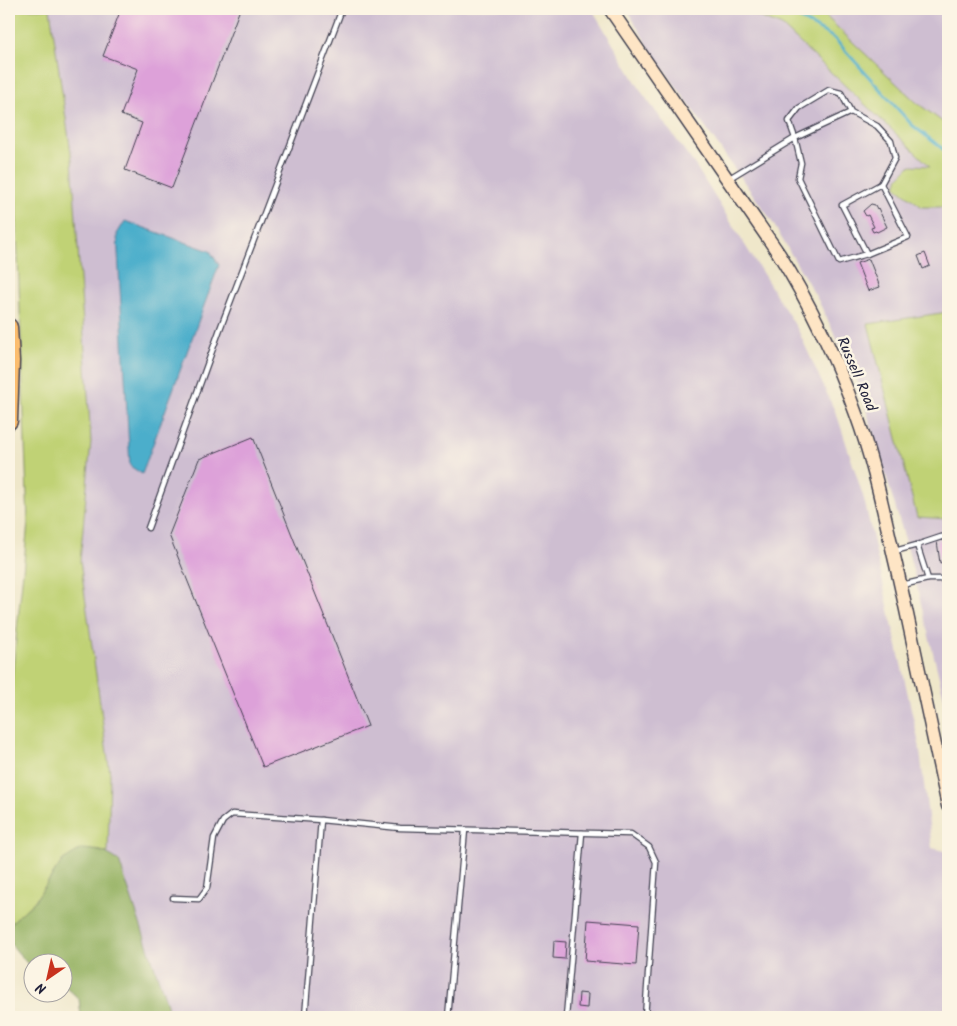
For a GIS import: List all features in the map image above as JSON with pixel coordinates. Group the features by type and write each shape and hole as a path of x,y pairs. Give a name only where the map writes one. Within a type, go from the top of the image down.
{"highway":[{"path":"9,327 11,360 9,421"}],"main road":[{"name":"Russell Road","path":"610,9 793,277 832,353 869,452 901,586 948,806"}],"lane":[{"path":"148,528 220,329 342,9"},
{"path":"867,254 842,204 881,184 896,158 891,141 877,126 851,112 841,93 829,90 799,108 789,121 801,163 798,178 839,262 867,254 908,237 881,184"},
{"path":"727,179 795,138 851,112"},
{"path":"893,551 948,536"},
{"path":"918,544 928,579"},
{"path":"901,586 928,579 948,579"},
{"path":"173,898 199,899 207,888 214,838 223,821 232,814 400,828 631,834 649,847 656,862 644,1017"},
{"path":"305,1017 321,820"},
{"path":"448,1017 465,830"},
{"path":"566,1017 582,833"}],"shaded area":[{"path":"50,9 592,9 643,94 695,165 798,330 838,418 864,499 919,744 932,848 948,852 948,1017 125,1017 108,853 110,774 80,561 91,441 72,160"},
{"path":"627,9 948,9 948,714 907,546 858,382 818,300 771,220 651,51"}],"green space":[{"path":"9,9 50,9 72,160 91,441 80,561 110,774 108,853 97,850 63,860 34,902 12,922 9,932 9,707 28,523 16,204 9,120"},
{"path":"738,9 818,9 916,102 948,126 948,207 922,207 896,187 899,177 911,165 930,166 782,26"},
{"path":"948,312 948,519 917,517 868,324"},
{"path":"81,849 101,852 119,861 167,1004 168,1017 81,1017 79,999 72,992 72,954 22,954 22,957 9,942 12,922 34,902 63,860"}],"water":[{"path":"125,221 210,251 219,265 142,474 130,466 117,234"}],"building":[{"path":"121,9 240,9 172,188 125,170 142,123 121,115 138,69 103,56"},
{"path":"871,204 878,208 887,227 877,232 873,232 871,228 874,227 868,215 866,216 863,211"},
{"path":"925,253 930,266 923,269 918,256"},
{"path":"869,259 880,287 868,291 857,263"},
{"path":"253,437 368,726 263,767 169,535 199,459"},
{"path":"948,539 948,571 945,571 943,562 940,563 937,541"},
{"path":"588,920 639,924 636,965 585,961"},
{"path":"554,941 566,942 565,959 553,958"},
{"path":"579,993 588,994 587,1008 578,1007"}],"waterway":[{"path":"783,9 834,38 912,125 948,153"}]}
